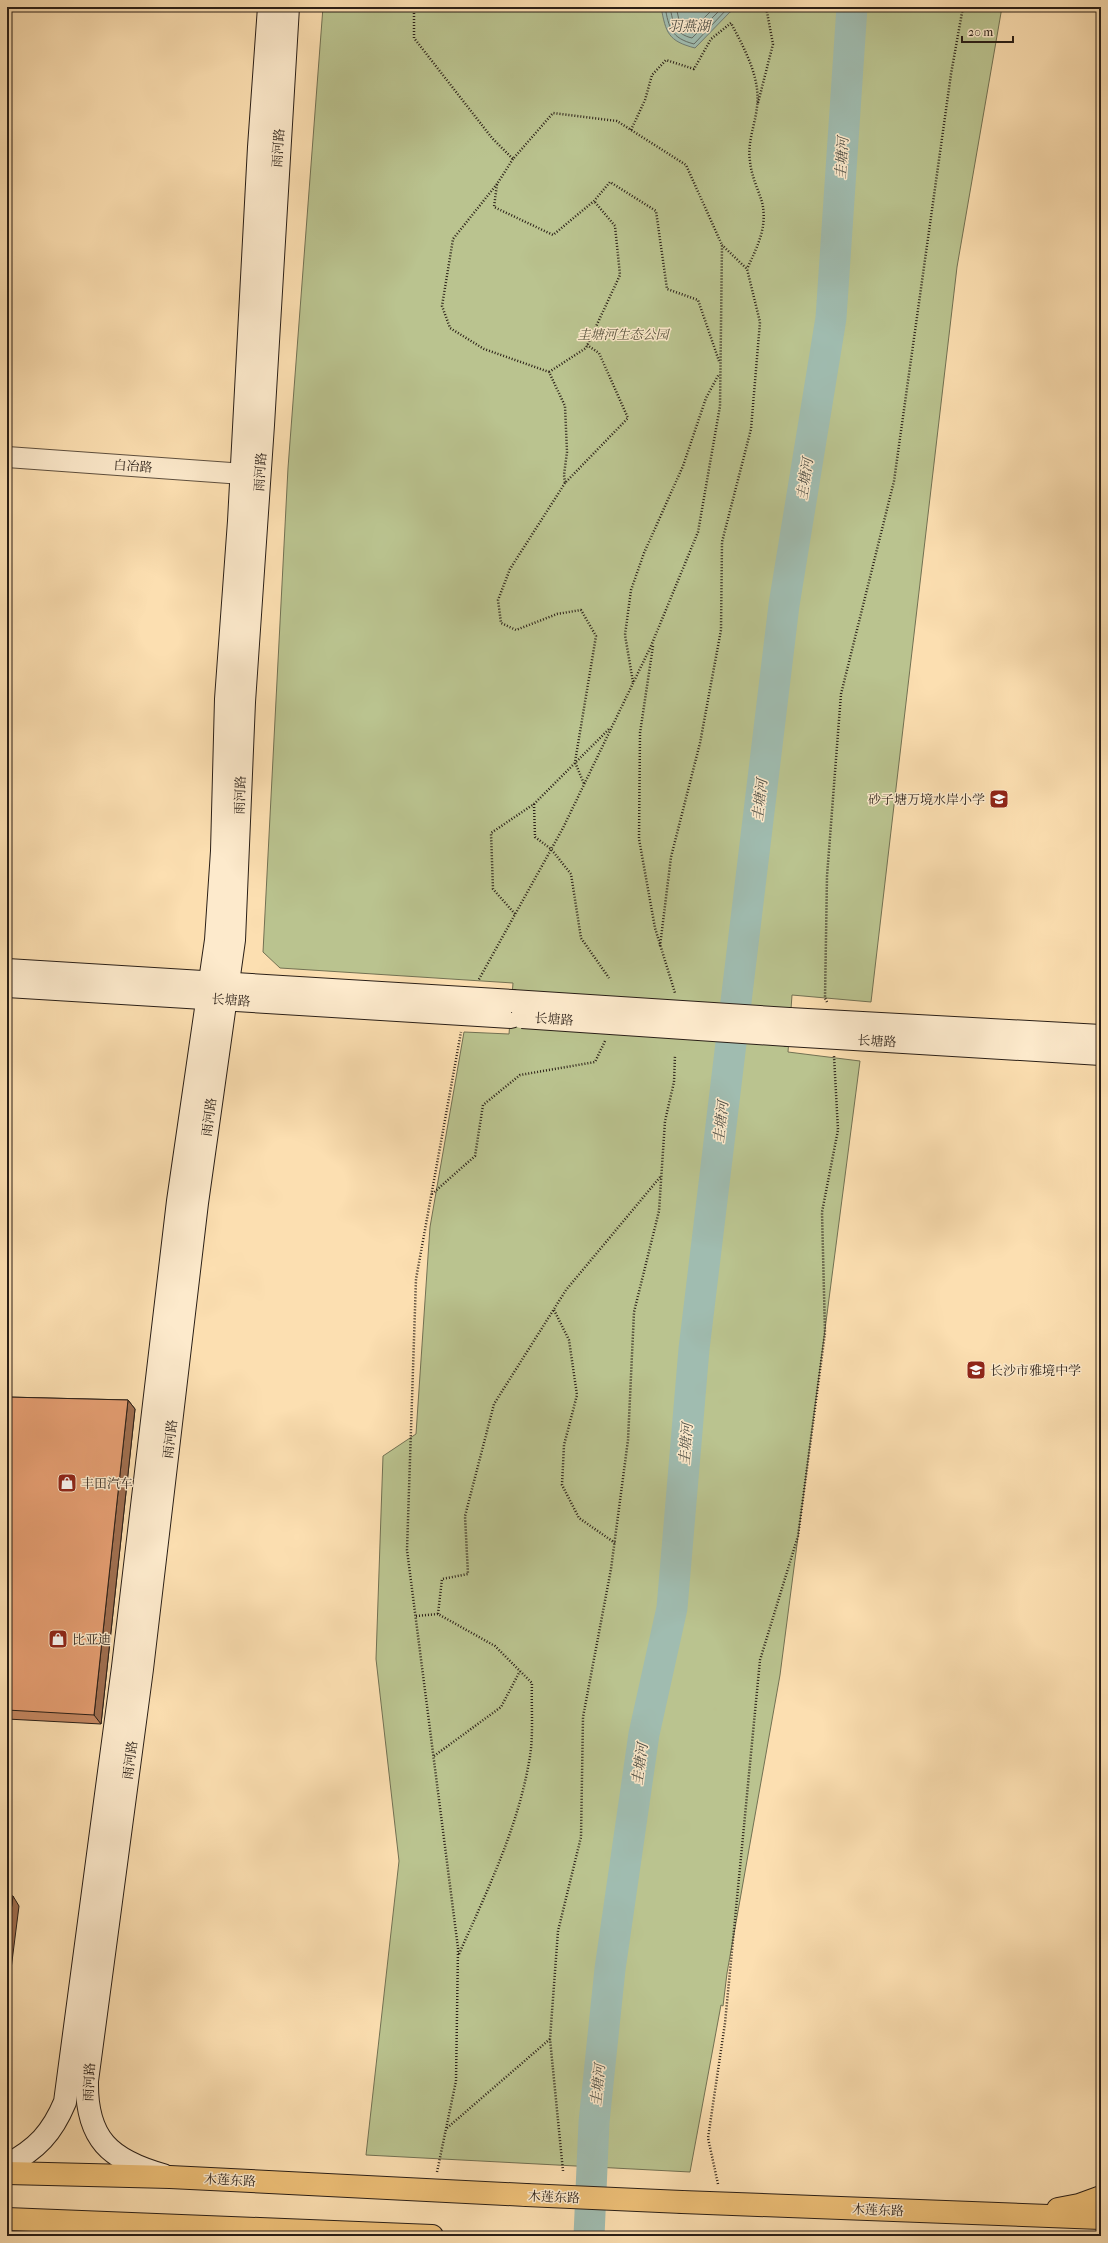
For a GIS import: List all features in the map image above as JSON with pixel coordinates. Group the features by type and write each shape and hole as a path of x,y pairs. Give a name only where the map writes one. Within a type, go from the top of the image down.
{"main road":[{"name":"雨河路","path":"7,2165 24,2156 43,2140 57,2121 65,2102 123,1667 178,1201 236,910 251,478 259,147 269,7"},
{"name":"雨河路","path":"251,478 288,7"},
{"name":"长塘路","path":"7,970 219,991"},
{"name":"长塘路","path":"7,986 219,991 466,1006 834,1030 1101,1054"},
{"name":"雨河路","path":"170,2177 141,2168 120,2158 104,2144 92,2125 88,2111 87,2081 142,1669 198,1203 219,991"},
{"name":"长塘路","path":"834,1030 1101,1036"},
{"name":"木莲东路","path":"7,2173 170,2177 682,2202 1101,2218"},
{"path":"1006,2215 1079,2205 1101,2197"},
{"path":"7,2219 432,2236"}],"street":[{"name":"白冶路","path":"7,457 251,478"},
{"name":"白冶路","path":"7,466 251,478"}],"path":[{"path":"414,7 414,38 492,138 513,158"},
{"path":"747,269 763,234 762,204 750,161 752,132 773,44 766,7"},
{"path":"722,2203 708,2138 725,2023 760,1660 798,1536 825,1333 822,1212 838,1130 834,1030 825,998 827,891 841,694 894,481 951,74 963,7"},
{"path":"631,130 645,100 652,75 666,60 694,69 711,39 731,23 748,55 755,82 758,106"},
{"path":"565,483 564,475 567,452 565,406 549,372 484,349 450,328 442,306 453,238 497,184 513,158 552,112 617,121 686,165 722,245 747,269 760,322 751,429 722,542 721,630 700,743 671,857 660,946"},
{"path":"497,184 494,207 553,235 594,201 610,182 656,211 667,289 698,300 720,363"},
{"path":"549,372 586,348 620,275 615,226 594,201"},
{"path":"434,2191 456,2081 458,1956 407,1550 416,1287 431,1194 466,1006 551,849 612,727 653,641 698,532 720,406 722,245"},
{"path":"584,784 576,762 596,636 581,610 557,614 516,630 501,623 498,600 510,569 565,483 628,418 598,353 587,345"},
{"path":"633,683 625,635 631,590 644,553 683,466 706,398 720,373"},
{"path":"653,641 640,733 639,839 655,928 676,998"},
{"path":"515,914 493,889 491,833 534,804 612,727"},
{"path":"534,804 535,837 551,849 571,874 581,938 609,978"},
{"path":"431,1194 475,1156 483,1105 520,1075 595,1062 608,1033"},
{"path":"563,2171 550,2039 558,1931 581,1837 583,1717 615,1543 628,1440 634,1312 660,1211 665,1121 674,1082 675,1055"},
{"path":"438,1614 442,1579 468,1574 466,1516 494,1404 566,1290 662,1175"},
{"path":"554,1310 569,1340 577,1395 564,1445 562,1485 579,1518 615,1543"},
{"path":"416,1616 438,1614 495,1646 532,1683 530,1761 516,1818 498,1866 458,1956"},
{"path":"434,1756 501,1707 520,1671"},
{"path":"446,2128 550,2039"}],"green space":[{"name":"圭塘河生态公园","path":"323,7 1002,7 957,267 871,1002 792,995 788,1052 860,1061 780,1675 727,1973 723,2006 721,2005 690,2172 366,2155 399,1861 376,1659 383,1456 416,1434 430,1227 464,1032 509,1034 513,983 280,968 263,952 288,468"}],"water":[{"name":"羽燕湖","path":"661,7 745,7 730,12 695,48 679,42 670,35 667,30"}],"building":[{"path":"7,1397 128,1400 94,1715 7,1710"},
{"path":"7,1895 13,1896 7,1941"}],"waterway":[{"name":"圭塘河","path":"589,2236 594,2122 610,1969 644,1734 672,1608 694,1349 784,605 831,318 852,7"}],"place":[{"name":"砂子塘万境水岸小学","path":"999,799"},
{"name":"长沙市雅境中学","path":"976,1370"},
{"name":"丰田汽车","path":"67,1483"},
{"name":"比亚迪","path":"58,1639"}]}
